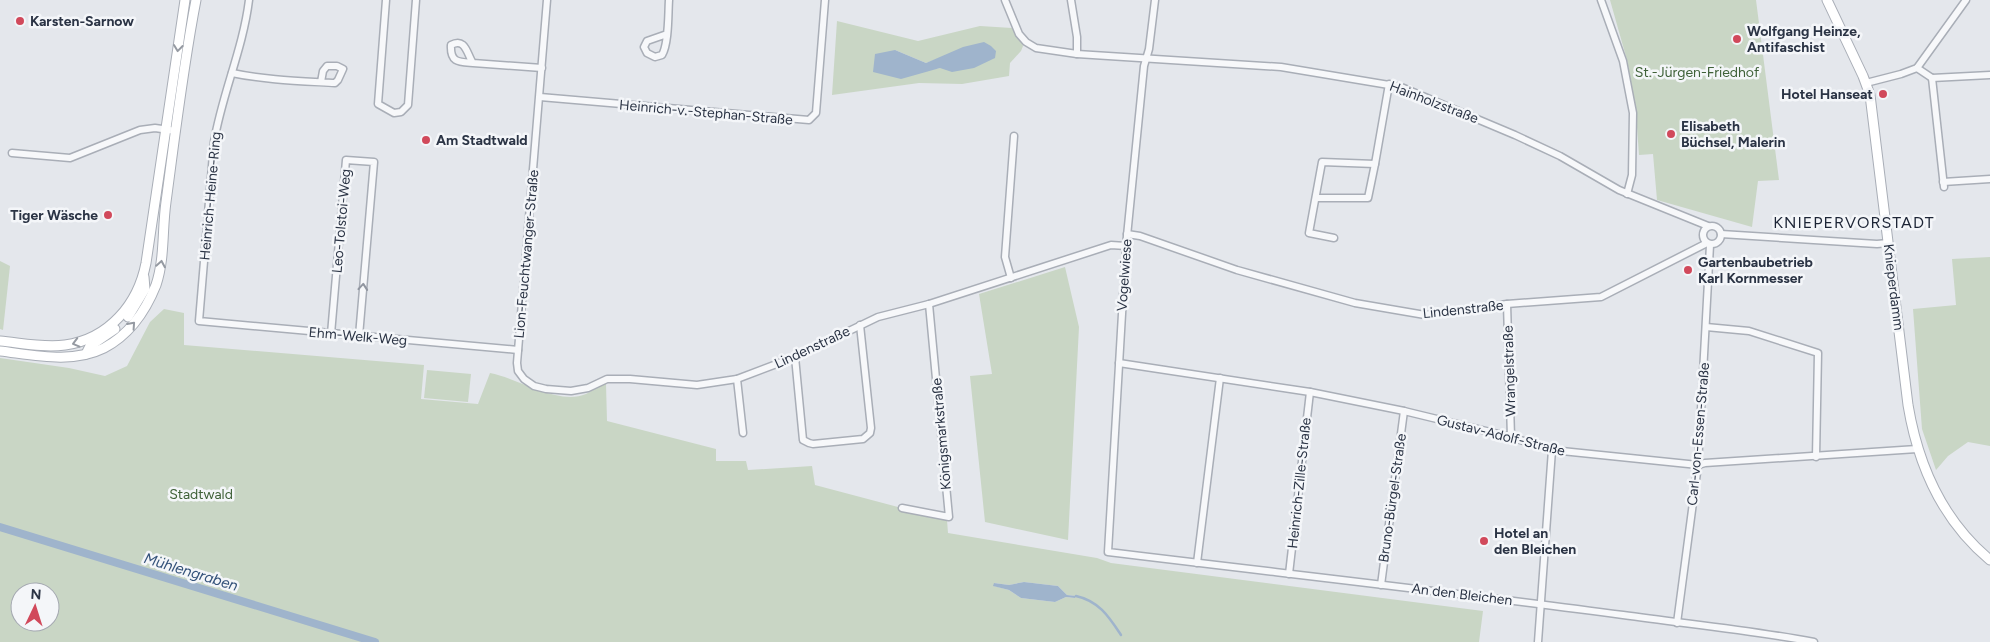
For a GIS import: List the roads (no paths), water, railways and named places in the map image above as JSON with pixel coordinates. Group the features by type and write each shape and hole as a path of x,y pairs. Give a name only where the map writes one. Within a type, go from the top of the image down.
{"main road":[{"path":"86,354 90,346 113,331 132,312 145,289 144,274 185,0"},
{"path":"0,351 48,357 86,354 106,347 122,335 137,320 144,309 160,271 165,204 196,0"},
{"name":"Knieperdamm","path":"1827,0 1866,83 1872,106 1908,405 1917,449 1934,491 1946,511 1961,532 1990,560"},
{"path":"0,341 49,346 65,345 93,337 108,328 128,308 144,274"}],"street":[{"name":"Heinrich-Heine-Ring","path":"199,321 214,142 218,118 246,22 249,0"},
{"path":"386,0 378,104 394,114 401,112 408,105 416,0"},
{"name":"Lion-Feuchtwanger-Straße","path":"518,350 547,0"},
{"path":"666,34 669,0"},
{"name":"Heinrich-v.-Stephan-Straße","path":"540,97 809,120 816,113 825,0"},
{"name":"Hainholzstraße","path":"1005,0 1019,34 1030,45 1045,50 1077,54 1281,67 1389,84 1515,134 1560,156 1627,194 1708,226"},
{"path":"1071,0 1077,37 1077,54"},
{"name":"Vogelwiese","path":"1108,552 1126,246 1146,58 1155,0"},
{"path":"1601,0 1623,61 1633,113 1632,176 1627,194"},
{"path":"1866,83 1910,72 1917,68 1966,0"},
{"path":"474,63 542,68"},
{"path":"1917,68 1932,78 1990,75"},
{"path":"232,73 321,82"},
{"path":"1932,78 1944,184 1990,179"},
{"path":"1316,198 1368,198 1376,164 1389,84"},
{"path":"12,153 70,158 140,130 166,129 176,131"},
{"path":"1010,278 1005,256 1014,136"},
{"name":"Leo-Tolstoi-Weg","path":"331,334 346,160 374,162 359,336"},
{"path":"1334,238 1309,233 1322,162 1376,164"},
{"path":"1708,226 1718,228 1721,234 1719,242 1709,244 1703,239 1702,233 1708,226"},
{"name":"Lindenstraße","path":"1128,234 1140,236 1246,272 1355,303 1398,312 1437,314 1507,304 1601,297 1709,244"},
{"path":"1721,234 1870,244 1888,243"},
{"name":"Carl-von-Essen-Straße","path":"1677,623 1698,465 1709,244"},
{"name":"Lindenstraße","path":"518,350 518,371 524,379 541,389 571,391 588,388 607,379 630,379 697,385 737,379 795,357 878,317 929,304 1111,245 1126,246"},
{"name":"Königsmarkstraße","path":"902,508 949,516 929,304"},
{"name":"Wrangelstraße","path":"1507,304 1511,437"},
{"name":"Ehm-Welk-Weg","path":"199,321 518,350"},
{"path":"795,357 804,440 808,444 813,444 863,439 870,433 871,428 860,325"},
{"path":"1706,328 1749,331 1818,353 1816,457"},
{"name":"Gustav-Adolf-Straße","path":"1119,363 1310,392 1404,411 1511,437 1552,450 1698,465 1917,449"},
{"path":"1197,563 1220,378"},
{"path":"737,379 743,433"},
{"name":"Heinrich-Zille-Straße","path":"1289,574 1310,392"},
{"name":"Bruno-Bürgel-Straße","path":"1381,585 1404,411"},
{"path":"1538,642 1552,450"},
{"name":"An den Bleichen","path":"1108,552 1476,595 1677,623 1770,633 1814,642"}],"water":[{"path":"984,42 996,51 995,58 974,68 952,72 940,68 901,79 873,72 875,54 895,50 926,63 963,47"},
{"path":"1024,582 1058,586 1067,595 1076,596 1075,598 1066,597 1055,602 1021,598 1009,590 993,586 994,583 1009,585"}],"waterway":[{"name":"Mühlengraben","path":"0,527 375,642"},
{"path":"1076,596 1084,598 1103,611 1121,635"}],"place":[{"name":"Karsten-Sarnow","path":"20,21"},
{"name":"Wolfgang Heinze, Antifaschist","path":"1737,39"},
{"name":"Hotel Hanseat","path":"1883,94"},
{"name":"Elisabeth Büchsel, Malerin","path":"1671,134"},
{"name":"Am Stadtwald","path":"426,140"},
{"name":"Tiger Wäsche","path":"108,215"},
{"name":"Gartenbaubetrieb Karl Kornmesser","path":"1688,270"},
{"name":"Hotel an den Bleichen","path":"1484,541"}],"district":[{"name":"KNIEPERVORSTADT","path":"1854,222"}],"park label":[{"name":"St.-Jürgen-Friedhof","path":"1697,72"},
{"name":"Stadtwald","path":"201,494"}]}
